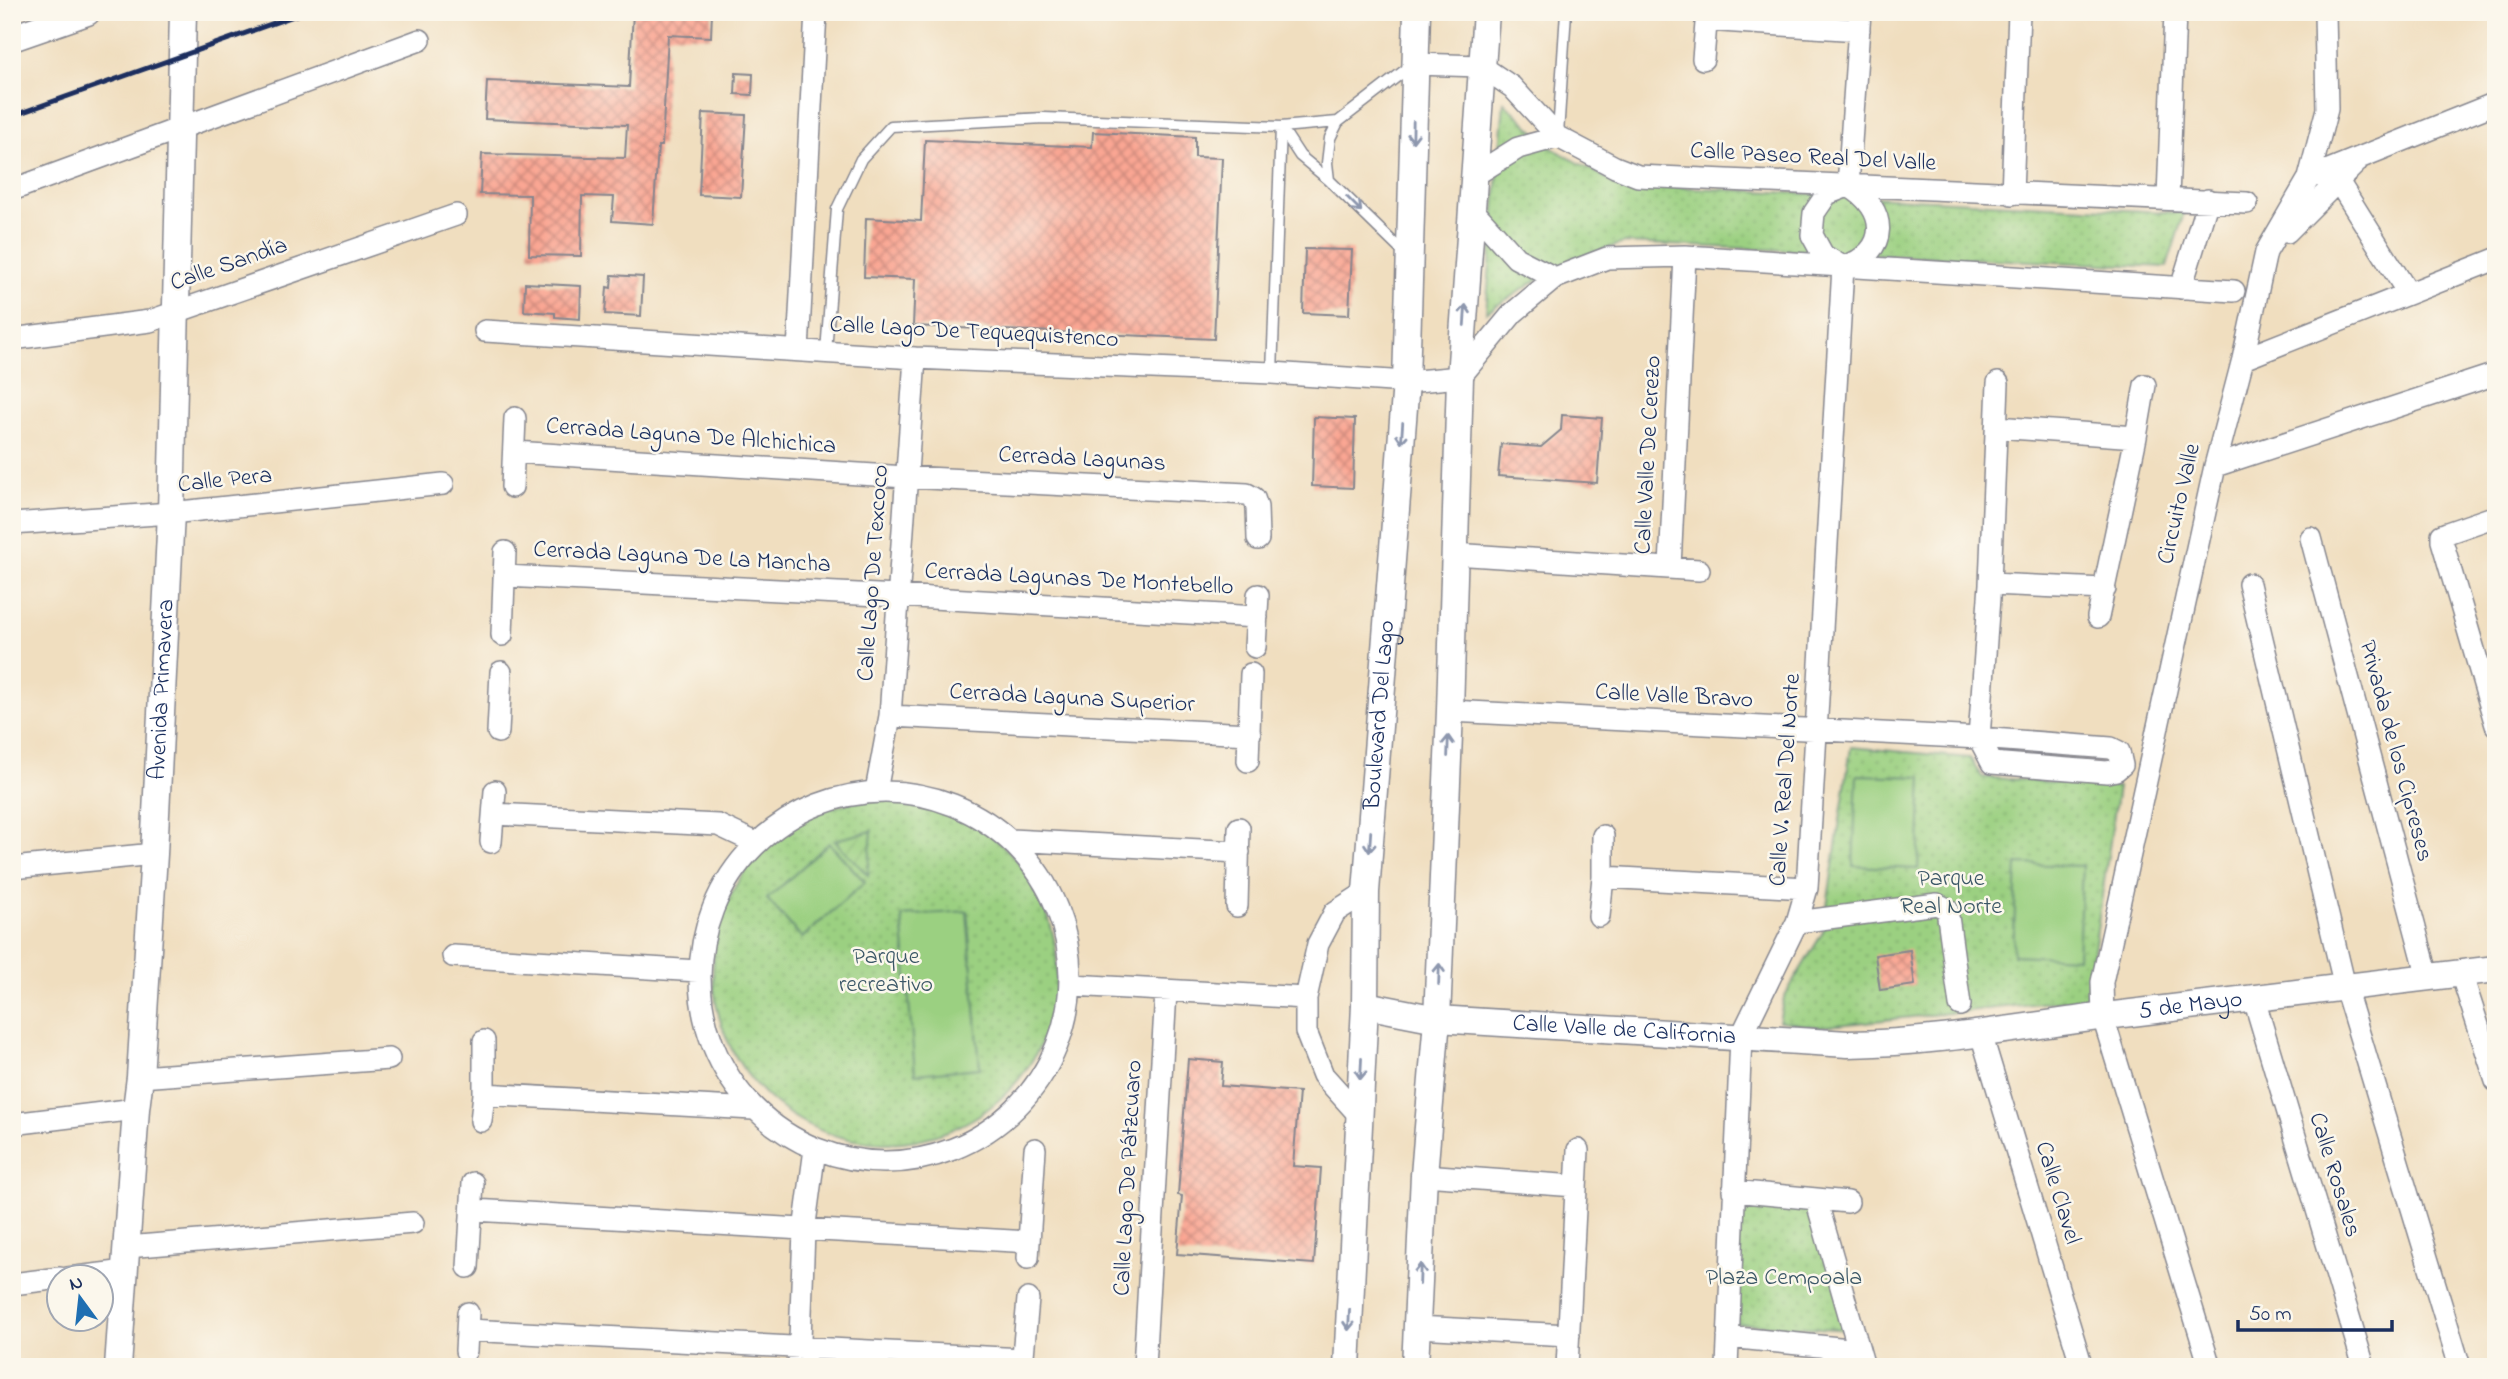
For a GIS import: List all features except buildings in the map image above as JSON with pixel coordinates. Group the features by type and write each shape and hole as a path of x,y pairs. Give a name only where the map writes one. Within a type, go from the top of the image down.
{"street":[{"path":"12,38 87,12"},
{"name":"Avenida Primavera","path":"118,1367 155,854 171,513 183,12"},
{"path":"798,351 816,12"},
{"name":"Boulevard Del Lago","path":"1347,1367 1365,1005 1366,892 1406,382 1417,12"},
{"path":"1415,1367 1424,1175 1437,1019 1460,377 1486,12"},
{"path":"2012,194 2019,12"},
{"path":"2168,198 2175,12"},
{"name":"Circuito Valle","path":"2210,1367 2102,1017 2102,982 2215,466 2243,359 2266,252 2309,178 2327,108 2325,12"},
{"path":"1703,59 1706,16 1859,21 1848,186"},
{"path":"12,190 420,40"},
{"path":"1414,64 1481,66"},
{"name":"Calle Paseo Real Del Valle","path":"1481,66 1512,87 1558,137 1638,176 2247,203"},
{"path":"2309,178 2496,103"},
{"path":"1475,175 1518,148 1558,137"},
{"path":"2266,252 2362,157"},
{"path":"2338,181 2408,293"},
{"path":"1848,186 1863,194 1873,206 1878,221 1877,237 1870,252 1857,262 1843,267 1823,255 1812,235 1814,213 1827,194 1848,186"},
{"path":"2181,288 2208,200"},
{"path":"1472,209 1516,258 1555,278"},
{"name":"Calle Sandía","path":"12,339 150,321 456,215"},
{"path":"1460,377 1513,313 1555,278 1607,258 1685,256 2234,291"},
{"name":"Calle Valle De Cerezo","path":"1454,554 1670,567 1685,256"},
{"path":"2243,359 2496,259"},
{"name":"Calle V. Real Del Norte","path":"1727,1367 1741,1037 1797,922 1807,888 1843,267"},
{"name":"Calle Lago De Tequequistenco","path":"485,331 915,358 1272,373 1406,382 1460,377"},
{"name":"Calle Lago De Texcoco","path":"876,791 890,716 915,358"},
{"path":"2215,466 2496,374"},
{"path":"1979,738 1990,584 1998,383"},
{"path":"2098,617 2145,384"},
{"path":"512,487 514,418"},
{"path":"1996,427 2136,437"},
{"name":"Cerrada Laguna De Alchichica","path":"514,452 906,477"},
{"name":"Cerrada Lagunas","path":"906,477 1247,494 1254,498 1257,507 1258,539"},
{"name":"Calle Pera","path":"12,524 171,513 443,484"},
{"path":"2496,516 2442,536 2496,725"},
{"name":"Privada de los Cipreses","path":"2311,538 2428,977"},
{"path":"502,635 505,552"},
{"path":"1670,567 1699,570"},
{"name":"Cerrada Laguna De La Mancha","path":"505,576 898,596"},
{"path":"1990,584 2105,589"},
{"path":"2249,584 2345,988 2460,1367"},
{"name":"Cerrada Lagunas De Montebello","path":"1255,648 1258,595"},
{"name":"Cerrada Lagunas De Montebello","path":"898,596 1257,617"},
{"path":"498,732 501,672"},
{"path":"1248,761 1251,674"},
{"name":"Calle Valle Bravo","path":"1450,711 1979,738 2111,748 2119,752 2122,765 2108,772 1992,763 1979,738"},
{"name":"Cerrada Laguna Superior","path":"890,716 1250,734"},
{"path":"491,842 495,791"},
{"path":"876,791 920,794 963,807 1001,830 1011,840 1055,899 1069,941 1072,985 1064,1029 1046,1069 1020,1105 985,1133 946,1152 902,1162 857,1160 815,1149 782,1132 753,1109 723,1069 704,1021 698,971 706,924 726,880 756,843 791,816 832,798 876,791"},
{"path":"494,814 718,825 756,843"},
{"path":"1237,906 1239,828"},
{"path":"1599,916 1603,836"},
{"path":"1011,840 1239,852"},
{"path":"12,868 155,854"},
{"path":"1603,877 1807,888"},
{"path":"1359,1115 1322,1075 1306,1032 1306,998 1318,944 1335,912 1366,892"},
{"path":"1797,922 1937,904 1947,909 1960,1005"},
{"path":"453,956 698,971"},
{"name":"5 de Mayo","path":"1886,1044 2496,969"},
{"path":"2461,973 2496,1081"},
{"path":"1072,985 1306,998"},
{"name":"Calle Lago De Pátzcuaro","path":"1144,1367 1166,992"},
{"name":"Calle Rosales","path":"2254,999 2364,1367"},
{"name":"Calle Valle de California","path":"1365,1005 1437,1019 1848,1044 1886,1044"},
{"name":"Calle Clavel","path":"1981,1034 2082,1367"},
{"path":"481,1121 484,1041"},
{"path":"141,1077 388,1059"},
{"path":"484,1094 753,1109"},
{"path":"12,1124 136,1109"},
{"path":"799,1357 804,1231 815,1149"},
{"path":"473,1210 804,1231 1028,1250 1035,1149"},
{"path":"1567,1367 1578,1150"},
{"path":"1424,1175 1576,1186"},
{"path":"468,1267 473,1183"},
{"path":"1733,1191 1848,1202"},
{"path":"1728,1337 1862,1358 1816,1199"},
{"path":"111,1264 127,1259 413,1223"},
{"path":"12,1284 46,1280"},
{"path":"467,1331 799,1357 1023,1363 1028,1299"},
{"path":"1418,1327 1569,1335"}],"lane":[{"path":"1558,137 1566,12"},
{"path":"1329,180 1327,163 1330,138 1338,122 1414,64"},
{"path":"826,352 837,209 861,159 891,126 1044,118 1281,127 1338,122"},
{"path":"1281,127 1300,156 1329,180 1409,258"},
{"path":"1272,373 1281,127"}],"green space":[{"path":"1504,102 1552,148 1617,184 2184,213 2167,267 1624,243 1572,259 1486,312"},
{"name":"Parque Real Norte","path":"1851,747 1970,758 1982,777 2118,787 2087,998 1819,1027 1779,1021 1784,997 1823,932"},
{"path":"1857,775 1922,777 1918,869 1853,866"},
{"name":"Parque recreativo","path":"885,799 918,803 951,812 994,838 1018,862 1044,905 1053,938 1057,971 1053,1004 1044,1037 1018,1080 994,1104 951,1130 918,1139 885,1143 852,1139 819,1130 776,1104 752,1080 726,1037 717,1004 713,971 717,938 726,905 752,862 776,838 819,812 852,803"},
{"path":"872,831 868,875 834,840"},
{"path":"829,843 865,882 802,938 767,899"},
{"path":"2017,864 2082,866 2078,958 2013,955"},
{"path":"967,911 980,1068 915,1074 902,916"},
{"name":"Plaza Cempoala","path":"1737,1198 1812,1204 1850,1330 1732,1323"}],"railway":[{"path":"12,116 305,12"}]}
